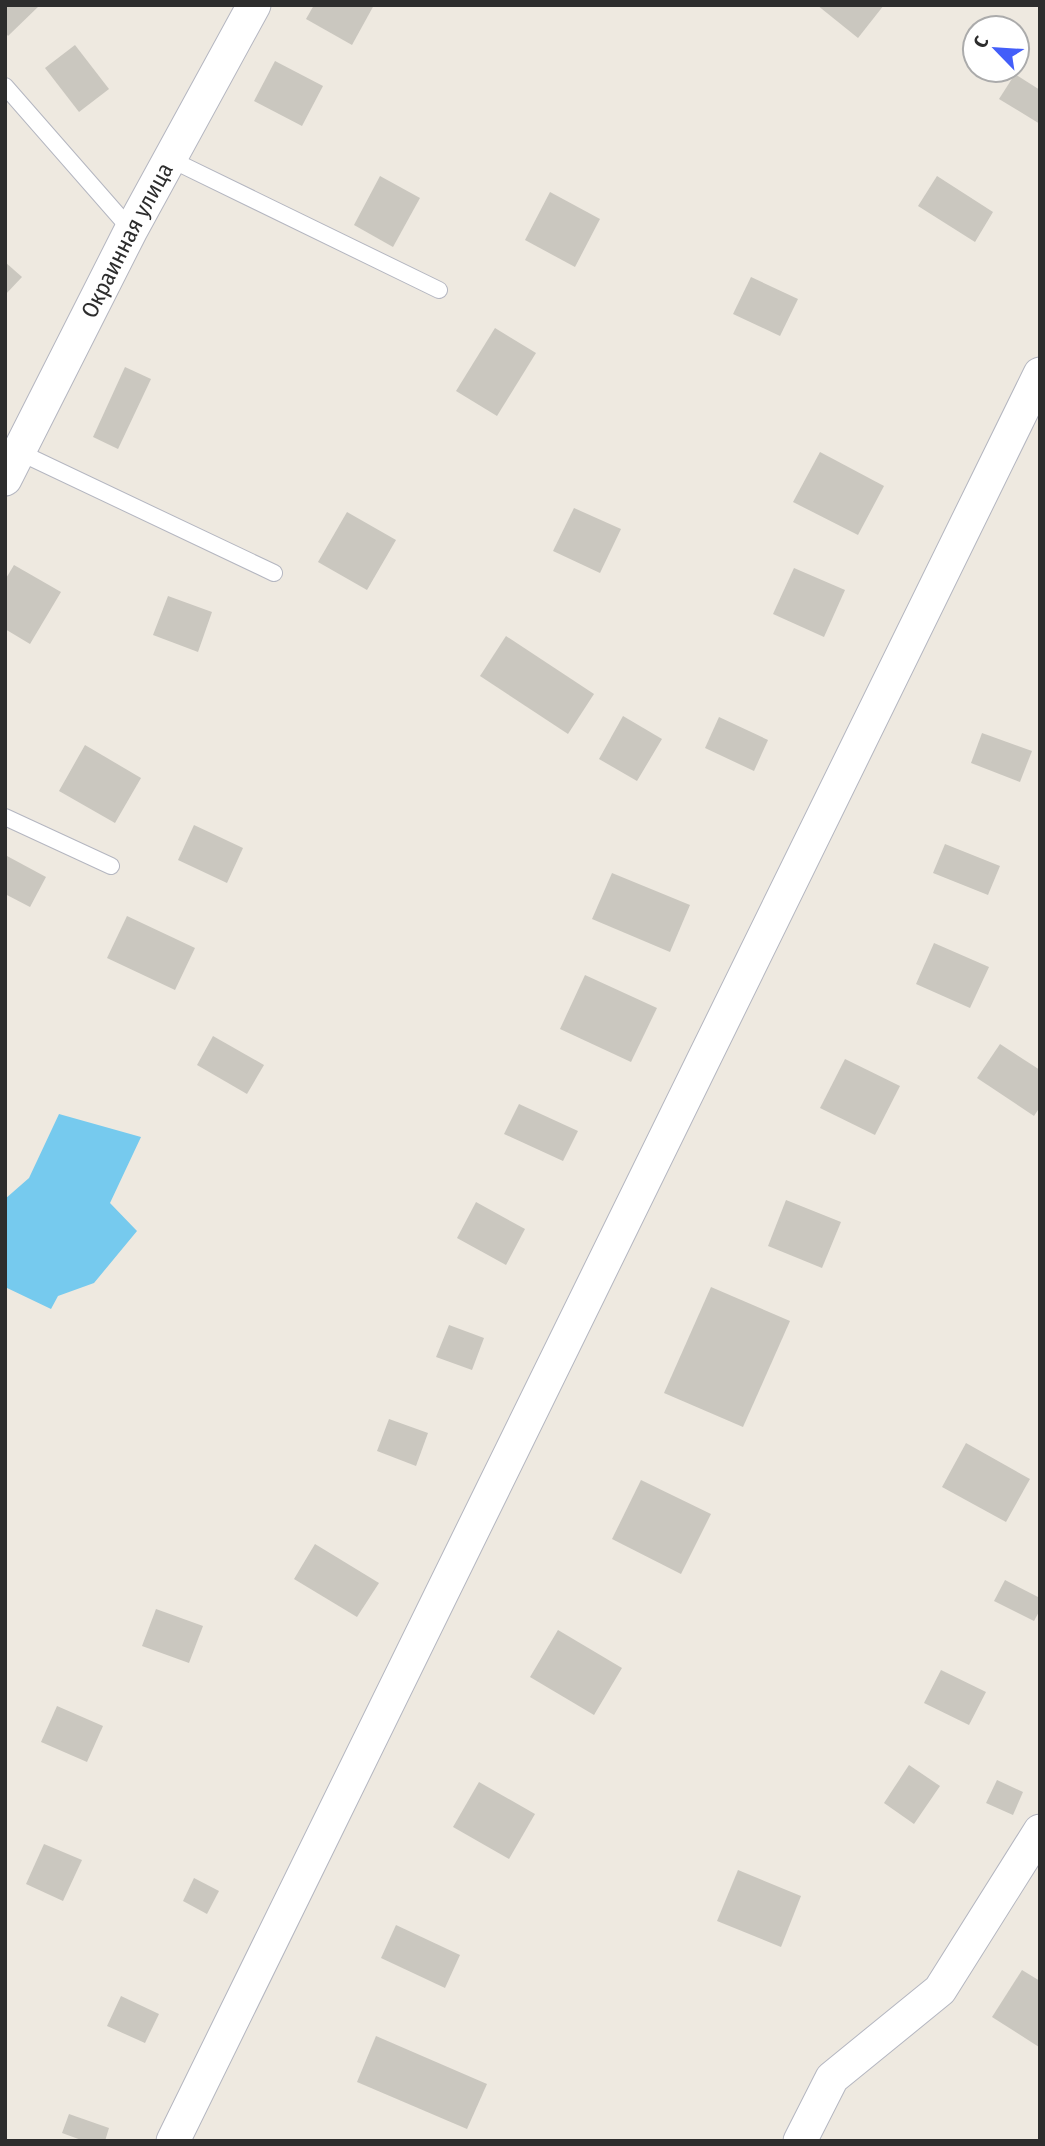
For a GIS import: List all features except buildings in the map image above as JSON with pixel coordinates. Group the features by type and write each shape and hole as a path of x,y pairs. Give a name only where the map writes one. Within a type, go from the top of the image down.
{"street":[{"name":"Окраинная улица","path":"12,466 131,230 254,5"},
{"path":"173,2141 1040,374"},
{"path":"800,2141 832,2078 940,1990 1040,1831"}],"lane":[{"path":"5,86 131,230"},
{"path":"170,159 439,290"},
{"path":"12,466 274,573"},
{"path":"5,817 111,866"}],"water":[{"path":"59,1114 141,1137 110,1203 137,1231 94,1283 58,1296 51,1309 5,1287 5,1199 29,1178"}]}
